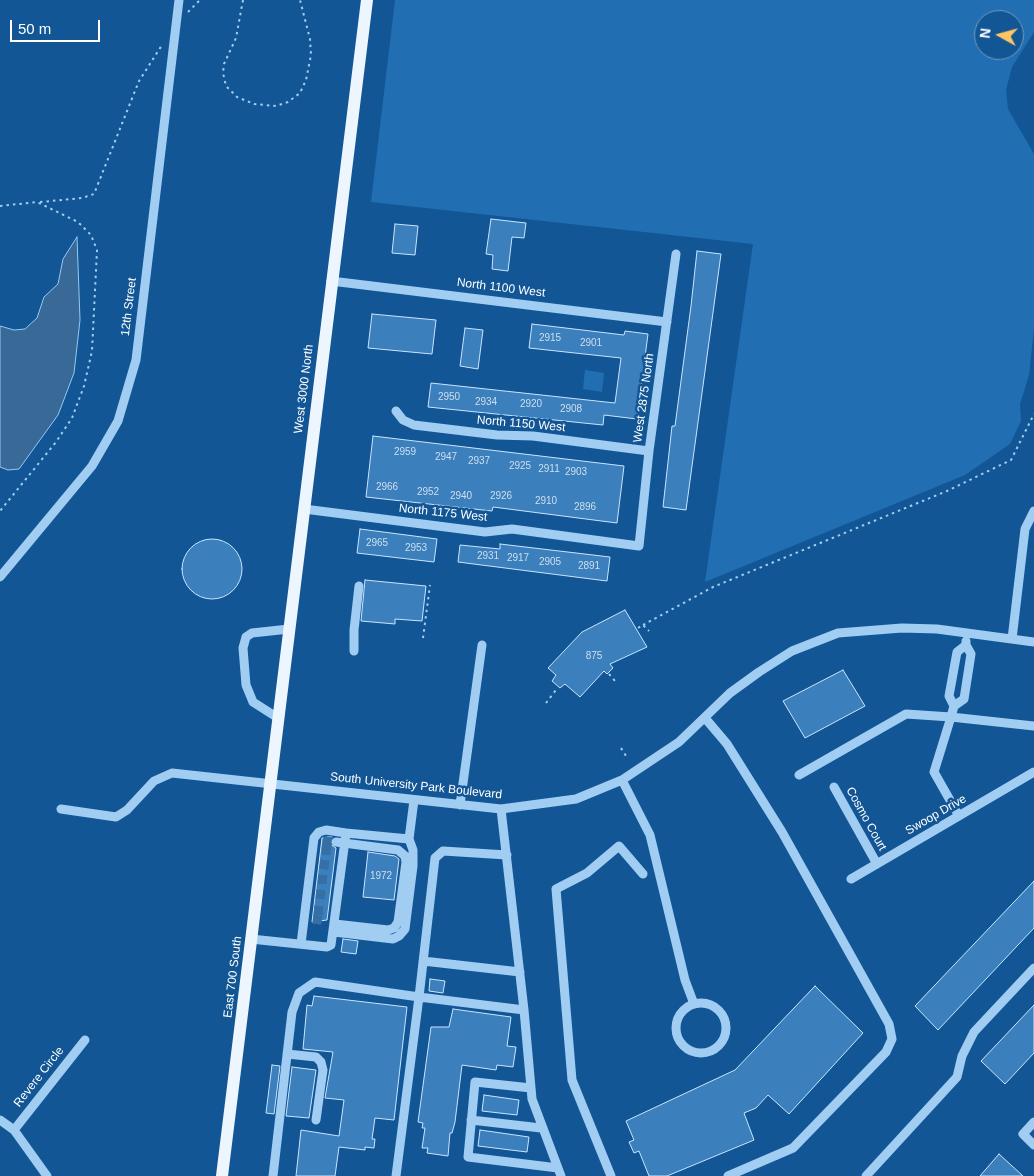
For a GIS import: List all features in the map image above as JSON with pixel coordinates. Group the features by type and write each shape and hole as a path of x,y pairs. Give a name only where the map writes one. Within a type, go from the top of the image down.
{"main road":[{"name":"West 3000 North","path":"271,782 367,0"},
{"name":"East 700 South","path":"222,1176 271,782"}],"street":[{"name":"12th Street","path":"0,577 92,466 118,421 136,360 179,0"},
{"name":"West 2875 North","path":"639,546 649,450 676,254"},
{"name":"North 1100 West","path":"331,281 667,322"},
{"name":"North 1150 West","path":"396,411 403,420 414,425 497,436 533,436 649,450"},
{"name":"North 1175 West","path":"304,509 485,532 512,529 639,546"},
{"path":"1012,639 1025,529 1034,511"},
{"path":"354,651 354,630 359,586"},
{"name":"South University Park Boulevard","path":"62,809 116,817 127,810 154,781 172,773 271,782 460,806 501,809 576,799 622,780 679,742 730,693 792,651 838,633 902,628 968,633 1034,642"},
{"path":"278,718 253,702 246,685 243,648 246,637 252,633 289,629"},
{"path":"959,816 934,772 954,706 964,699 971,654 966,645 968,633"},
{"path":"460,806 482,645"},
{"path":"954,706 949,696 957,652 966,645"},
{"path":"799,775 906,714 1034,726"},
{"path":"705,718 727,744 782,832 889,1024 892,1039 886,1052 793,1148 728,1176"},
{"name":"Swoop Drive","path":"850,880 1034,772"},
{"path":"622,780 650,834 685,980 694,1004"},
{"name":"Cosmo Court","path":"834,787 877,864"},
{"path":"332,920 393,939 399,936 405,929 413,866 413,850 409,839 414,800"},
{"path":"501,809 531,1088 541,1128 559,1172"},
{"path":"301,944 309,914 319,832 326,830 409,839"},
{"path":"251,939 327,947 331,945 340,847 346,833"},
{"path":"612,1176 572,1080 556,890 587,873 619,846 643,874"},
{"path":"332,920 388,930 394,928 398,922 406,862 405,856 398,850 340,847"},
{"path":"396,1176 435,858 443,851 507,855"},
{"path":"423,961 520,972"},
{"path":"866,1176 957,1077 962,1056 974,1032 1034,968"},
{"path":"273,1176 292,1012 299,993 315,982 524,1010"},
{"path":"706,1003 714,1006 722,1014 726,1022 725,1037 720,1045 705,1053 696,1053 684,1046 676,1031 680,1015 694,1004 706,1003"},
{"name":"Revere Circle","path":"14,1130 85,1040"},
{"path":"287,1054 316,1057 321,1062 323,1070 316,1120"},
{"path":"531,1088 476,1082 468,1157 559,1172"},
{"path":"0,1120 14,1130 47,1176"},
{"path":"471,1120 541,1128"},
{"path":"1034,1122 1023,1134 1034,1145"}],"path":[{"path":"175,25 200,0"},
{"path":"243,0 236,38 224,64 223,73 226,86 237,97 254,104 276,106 288,102 300,93 306,80 311,55 310,39 300,0"},
{"path":"0,206 82,198 94,194 139,81 164,42"},
{"path":"0,511 56,442 72,418 84,386 92,351 96,250 91,234 78,222 37,202"},
{"path":"638,628 713,587 947,491 1011,460 1034,414"},
{"path":"423,638 430,585"},
{"path":"644,625 649,630"},
{"path":"609,674 615,681"},
{"path":"546,703 556,690"},
{"path":"621,748 628,759"}],"shaded area":[{"path":"395,0 1034,0 1034,32 1024,48 1024,10 974,10 974,60 1016,60 1012,67 1006,90 1008,109 1034,154 1034,329 1029,375 1020,404 1021,421 1010,444 965,475 705,582 753,244 371,202"},
{"path":"77,237 80,320 74,373 58,415 19,469 8,470 0,467 0,326 14,330 25,329 37,318 44,297 58,284 63,259"},
{"path":"585,370 604,373 602,392 583,389"}],"building":[{"path":"491,219 526,223 524,238 512,237 508,271 492,269 493,255 486,254"},
{"path":"395,224 418,226 415,255 392,253"},
{"path":"697,251 721,254 686,510 663,507 672,426 675,426"},
{"path":"372,314 436,320 432,354 368,348"},
{"path":"532,324 624,335 625,331 648,334 637,419 604,415 603,425 428,407 431,383 615,403 621,358 529,348"},
{"path":"465,328 483,330 478,369 460,366"},
{"path":"373,436 624,466 617,523 493,507 492,511 366,497"},
{"path":"360,529 437,539 434,562 357,553"},
{"path":"212,539 229,544 237,552 242,569 237,586 229,594 212,599 195,594 187,586 182,569 187,552 195,544"},
{"path":"500,544 610,557 607,581 458,562 460,545 500,549"},
{"path":"365,580 426,586 422,621 395,619 395,624 361,621"},
{"path":"625,610 647,647 610,664 613,668 607,674 604,671 580,697 565,684 560,688 552,681 556,675 548,668 582,632"},
{"path":"843,670 865,706 805,738 783,701"},
{"path":"332,837 330,844 336,848 327,920 312,922 322,838"},
{"path":"368,852 395,856 399,859 394,900 363,897"},
{"path":"1034,881 1034,928 938,1030 915,1006"},
{"path":"343,939 358,941 356,954 341,952"},
{"path":"430,979 445,981 443,993 429,991"},
{"path":"815,986 863,1033 789,1114 768,1095 756,1108 744,1113 754,1140 667,1176 649,1176 639,1151 634,1153 629,1142 634,1140 626,1121 735,1070"},
{"path":"314,996 407,1007 394,1120 375,1118 372,1139 375,1139 374,1148 365,1147 365,1150 339,1147 335,1176 296,1176 301,1130 339,1136 344,1100 325,1098 333,1052 303,1049 307,1005 312,1006"},
{"path":"1034,1005 1034,1053 1005,1084 981,1061"},
{"path":"453,1009 511,1017 507,1046 516,1047 513,1067 497,1065 496,1070 462,1065 455,1122 452,1133 450,1133 448,1156 427,1153 428,1148 422,1148 425,1128 422,1128 423,1123 418,1122 431,1027 449,1027"},
{"path":"272,1065 280,1066 274,1114 266,1113"},
{"path":"292,1067 316,1070 309,1118 286,1116"},
{"path":"484,1095 519,1100 517,1115 482,1111"},
{"path":"480,1130 529,1137 527,1152 478,1146"},
{"path":"999,1154 1023,1176 980,1176"}],"tunnel":[{"path":"323,841 336,842"},
{"path":"322,850 335,851"},
{"path":"320,864 333,866"},
{"path":"318,879 331,880"},
{"path":"316,894 329,895"},
{"path":"314,910 327,911"},
{"path":"313,919 326,921"}]}
